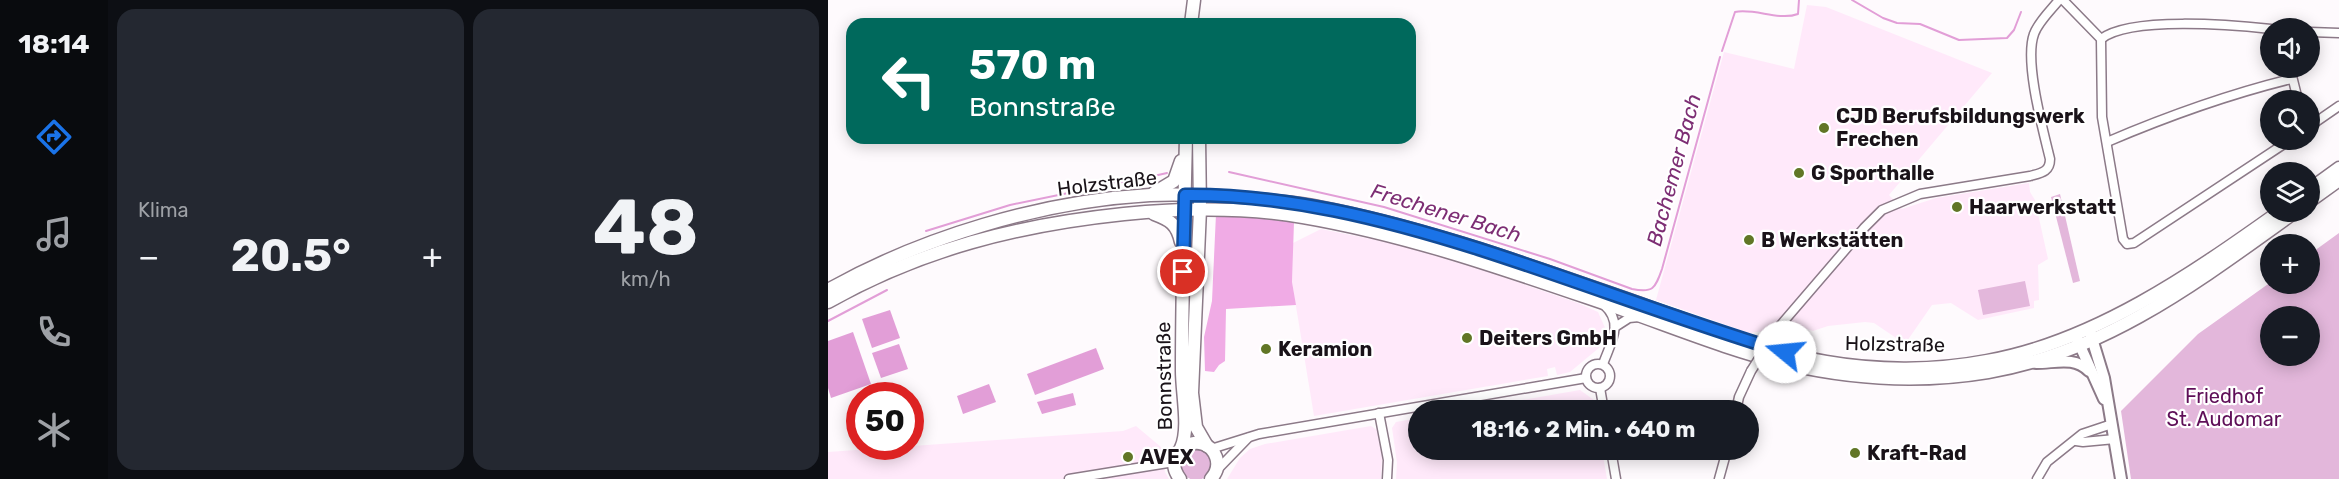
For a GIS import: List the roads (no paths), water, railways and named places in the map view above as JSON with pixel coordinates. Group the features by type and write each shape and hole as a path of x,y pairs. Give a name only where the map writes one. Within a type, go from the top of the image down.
{"main road":[{"path":"1192,18 1194,2"},
{"path":"1194,2 1197,18"},
{"path":"1150,195 1174,181 1185,152 1186,144"},
{"name":"Bonnstraße","path":"1199,144 1200,209 1192,393 1196,427 1216,459 1214,475"},
{"name":"Bonnstraße","path":"1181,448 1185,440 1182,393 1185,152"},
{"path":"2320,182 2339,168"},
{"path":"2320,194 2339,180"},
{"name":"Holzstraße","path":"828,290 914,250 989,224 1072,204 1150,195 1200,195 1314,206 1402,225 1518,262 1727,335 1785,352 1826,362 1868,367 1923,368 1987,361 2078,340 2093,341 2150,312 2195,284 2281,222"},
{"name":"Holzstraße","path":"828,302 874,278 969,242 1066,220 1200,209 1298,216 1396,236 1501,268 1786,364 1868,377 1922,378 1985,373 2033,363 2078,340 2089,328 2144,302 2264,222"},
{"path":"1147,212 1172,222 1180,234 1184,251"},
{"path":"1180,479 1174,469 1174,462 1181,448 1192,443 1209,448"}],"street":[{"path":"1738,400 1751,371 1779,327 1882,210 1920,194 2030,176 2049,168 2050,159 2036,96 2031,47 2034,33 2061,0 2100,39 2102,117 2123,239 2127,244 2134,243 2275,150"},
{"path":"2100,39 2119,30 2145,27 2195,24 2260,28"},
{"path":"2320,32 2339,33"},
{"path":"2107,142 2169,115 2238,92 2291,79 2295,90"},
{"path":"2320,119 2339,106"},
{"path":"1600,302 1611,312 1616,327"},
{"path":"1603,364 1616,327 1629,318 1642,316"},
{"path":"2089,328 2104,378 2121,479"},
{"path":"2078,340 2109,407"},
{"name":"Holzstraße","path":"2033,363 2072,361 2080,363 2092,374"},
{"path":"1597,363 1608,368 1611,376 1608,384 1600,388 1590,384 1586,378 1590,367 1597,363"},
{"path":"1209,448 1248,438 1379,413 1586,378"},
{"path":"1600,388 1602,400"},
{"path":"1379,413 1388,460 1387,479"},
{"path":"2037,479 2047,462 2082,434 2112,424"},
{"path":"1214,475 1224,461 1248,438"},
{"path":"2076,441 2115,440"},
{"path":"1613,460 1616,479"},
{"path":"1719,479 1724,460"},
{"path":"1069,479 1174,462"}],"waterway":[{"name":"Bachemer Bach","path":"1722,51 1735,12 1791,16 1798,14 1799,0"},
{"name":"Bachemer Bach","path":"1852,0 1883,18 1897,23 1920,24 1959,40 2007,38 2014,30 2021,12"},
{"name":"Frechener Bach","path":"1229,172 1384,207 1550,259 1632,289 1649,290 1655,285 1662,269 1720,57"},
{"name":"Frechener Bach","path":"926,231 1010,205 1078,191 1092,183 1127,182 1167,173"},
{"name":"Frechener Bach","path":"828,321 887,290"}],"place":[{"name":"CJD Berufsbildungswerk Frechen","path":"1824,128"},
{"name":"G Sporthalle","path":"1799,173"},
{"name":"Haarwerkstatt","path":"1957,207"},
{"name":"B Werkstätten","path":"1749,240"},
{"name":"Deiters GmbH","path":"1467,338"},
{"name":"Keramion","path":"1266,349"},
{"name":"Kraft-Rad","path":"1855,453"},
{"name":"AVEX","path":"1128,457"}],"park label":[{"name":"Friedhof St. Audomar","path":"2224,408"}]}
